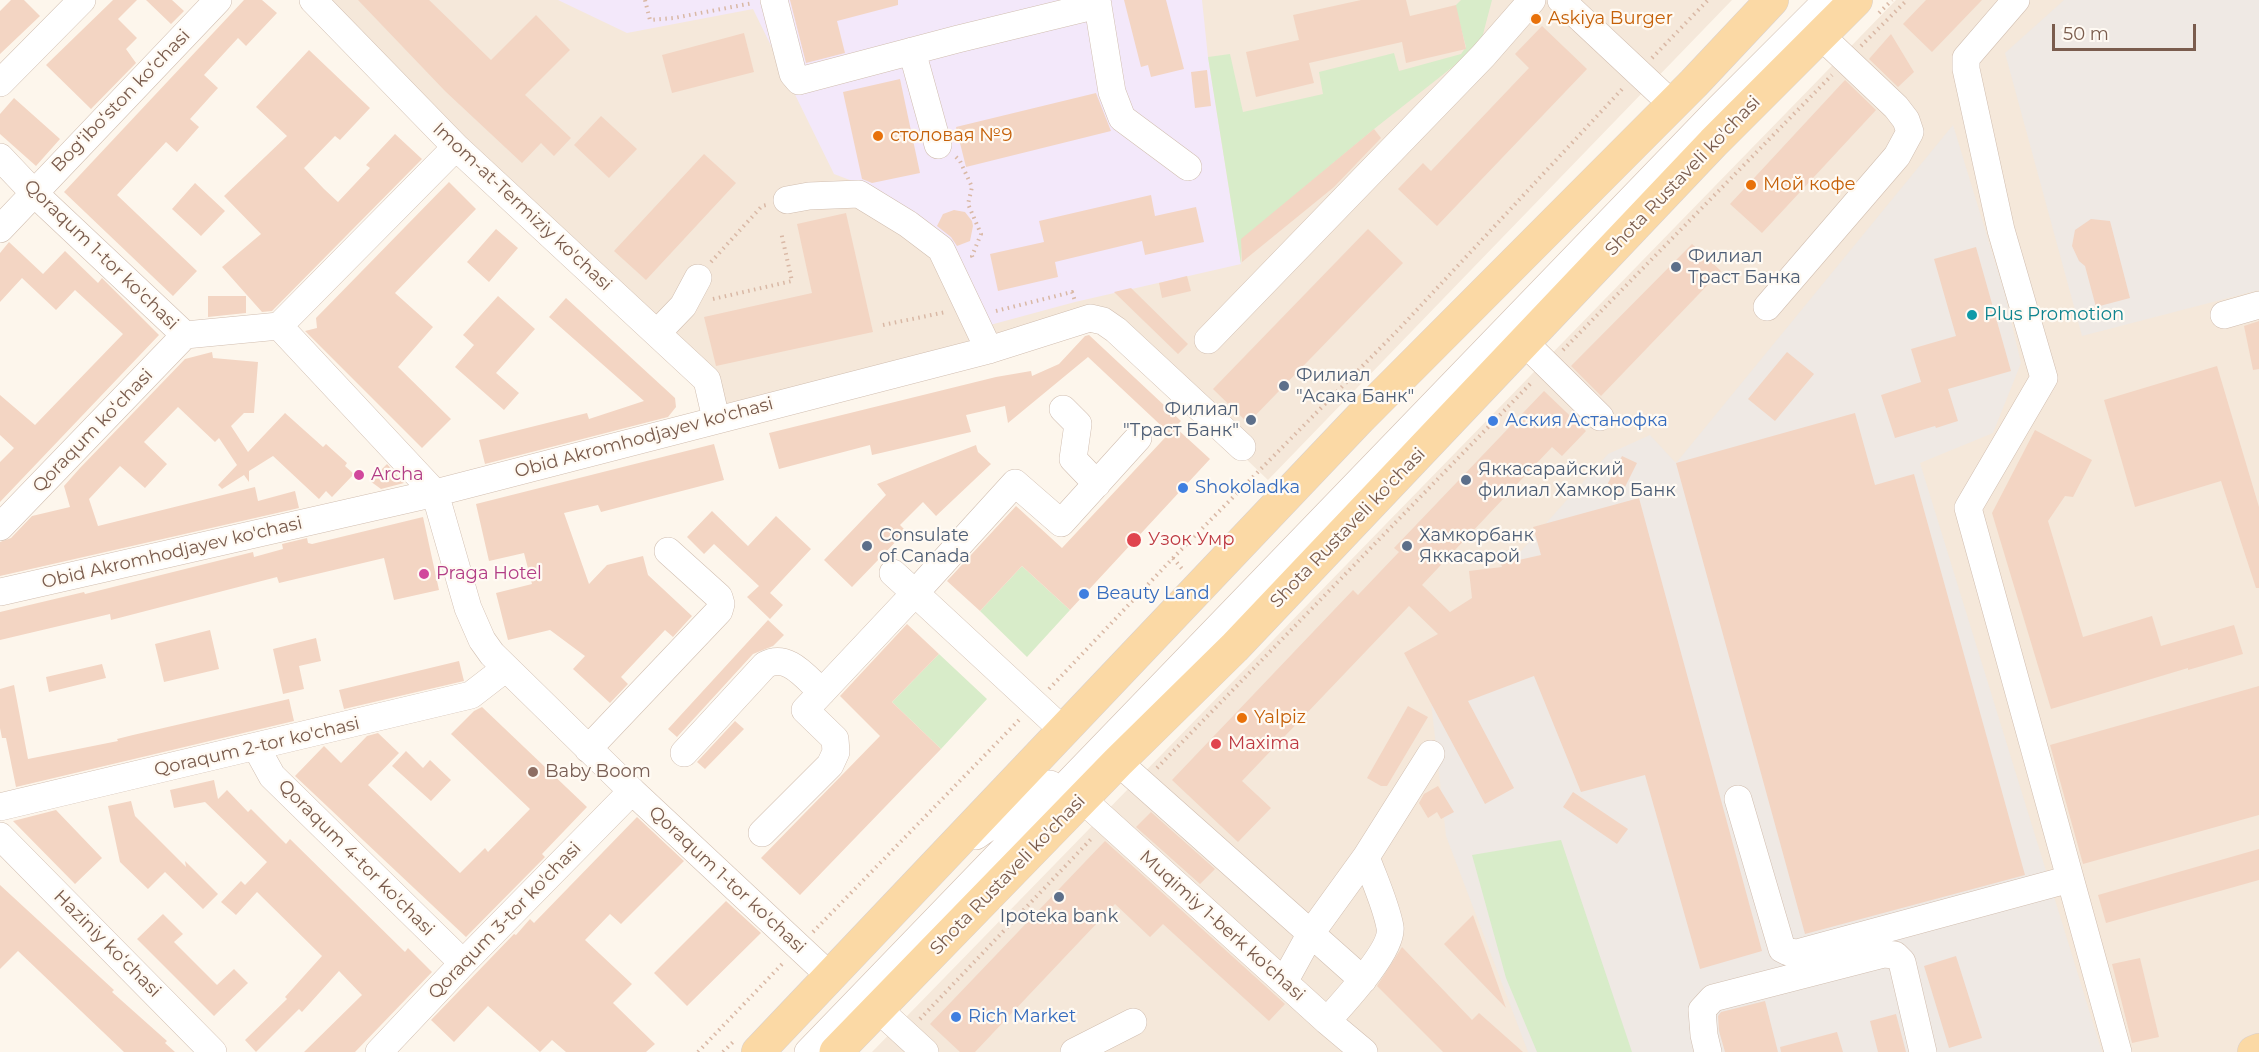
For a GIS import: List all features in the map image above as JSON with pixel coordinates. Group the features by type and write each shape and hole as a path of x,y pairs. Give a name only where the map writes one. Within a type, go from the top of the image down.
{"main road":[{"path":"758,1052 1360,418 1673,105 1772,0"},
{"name":"Shota Rustaveli ko'chasi","path":"836,1052 1082,799 1130,772 1234,648 1713,143 1856,0"},
{"path":"2254,1052 2259,1050"}],"street":[{"path":"0,83 82,0"},
{"name":"Bogʻiboʻston koʻchasi","path":"0,229 218,0"},
{"name":"Imom-at-Termiziy ko'chasi","path":"313,0 456,147 707,380 716,419"},
{"path":"1208,340 1475,65 1532,0"},
{"path":"1561,0 1673,105"},
{"path":"808,1052 1809,0"},
{"path":"791,1052 1054,781 1212,626 1827,0"},
{"path":"2016,0 1966,58 1966,69 2001,230 2044,378 1968,508 2118,1052"},
{"path":"765,1 793,74 799,81 1098,3 1112,92 1122,117 1188,167"},
{"path":"1767,307 1898,156 1910,132 1906,120 1896,107 1820,35"},
{"path":"912,51 938,145"},
{"path":"279,326 456,147"},
{"name":"Qoraqum 1-tor ko'chasi","path":"0,157 34,193 185,335 279,326 435,493 475,625 492,654 632,791 830,976"},
{"path":"787,200 809,196 859,194 908,224 941,249 980,305 989,350"},
{"path":"657,333 683,306 698,278"},
{"path":"2224,315 2259,305"},
{"name":"Obid Akromhodjayev ko'chasi","path":"0,592 435,493 989,350 1080,320 1098,320 1112,327 1242,447"},
{"name":"Qoraqum koʻchasi","path":"0,527 185,335"},
{"path":"1525,343 1600,417"},
{"path":"1063,409 1078,424 1073,459 1097,484"},
{"path":"762,833 830,765 836,752 835,739 805,710 1015,483 1061,524 1138,438"},
{"path":"588,749 719,611 721,604 719,597 668,551"},
{"path":"893,573 1064,731"},
{"path":"1180,605 1212,626"},
{"path":"684,753 765,665 771,662 776,660 789,663 822,692"},
{"name":"Qoraqum 2-tor ko'chasi","path":"0,807 471,695 506,668"},
{"name":"Qoraqum 4-tor ko'chasi","path":"256,747 272,776 463,963"},
{"path":"1284,982 1311,933 1366,857 1431,754"},
{"path":"1130,772 1363,980"},
{"path":"941,861 1054,781"},
{"name":"Qoraqum 3-tor ko'chasi","path":"379,1052 632,791"},
{"name":"Muqimiy 1-berk ko'chasi","path":"1082,799 1364,1052"},
{"path":"1738,799 1782,949 1788,952 1797,953 2070,879"},
{"name":"Haziniy koʻchasi","path":"0,836 213,1052"},
{"path":"1327,1021 1363,980 1388,944 1391,929 1366,857"},
{"path":"1708,1052 1702,1010 1713,998 1884,954 1895,955 1902,962 1923,1052"},
{"path":"878,1008 915,1043"},
{"path":"1074,1052 1133,1022"}],"path":[{"path":"645,0 650,20 674,18 765,1"},
{"path":"698,1052 1173,558 1399,329 1708,0"},
{"path":"938,145 953,153 960,161 972,188 968,204 981,234 972,256 976,266"},
{"path":"1130,772 1547,366 1760,148"},
{"path":"698,278 762,206 787,200"},
{"path":"683,306 792,281 781,232"},
{"path":"883,325 980,305 996,312 1072,292 1080,320"},
{"path":"915,1043 1108,822"}],"shaded area":[{"path":"324,0 1732,0 1268,480 1105,324 716,419 707,380"},
{"path":"558,0 1202,0 1208,57 1241,264 1075,302 990,325 948,248 863,185 834,174 753,9 627,33"},
{"path":"1896,0 2259,0 2259,1052 872,1052"},
{"path":"2064,0 2259,0 2259,290 2082,336 2005,53"},
{"path":"1953,125 2004,291 2021,363 1993,433 1920,463 2102,1052 1528,1052 1446,836 1426,657 1608,454 1650,435 1676,463"}],"green space":[{"path":"1461,0 1492,0 1482,38 1469,54 1374,129 1242,239 1241,264 1208,57 1230,54 1243,112 1323,94 1319,72 1394,53 1399,71 1461,54 1466,47 1455,6"},
{"path":"1022,566 1070,610 1027,657 980,611"},
{"path":"939,654 987,699 941,749 892,702"},
{"path":"1561,840 1632,1052 1537,1052 1506,978 1472,855"}],"building":[{"path":"11,0 24,0 40,16 0,54 0,11"},
{"path":"113,0 137,0 118,19 137,38 126,49 136,63 91,109 46,65"},
{"path":"146,0 172,0 184,11 171,24"},
{"path":"244,0 262,0 277,13 246,46 238,38 204,75 218,88 190,119 199,127 177,152 166,142 117,195 197,271 173,296 64,192"},
{"path":"358,0 429,0 491,60 536,15 570,50 525,95 571,138 554,156 541,143 522,163 445,91"},
{"path":"790,0 898,0 898,5 837,21 845,53 806,63"},
{"path":"1124,0 1166,0 1184,69 1151,77 1148,65 1141,67"},
{"path":"1361,0 1406,0 1410,16 1456,5 1466,49 1406,63 1402,42 1309,63 1314,83 1256,97 1246,52 1299,40 1293,15"},
{"path":"1926,0 1982,0 1932,52 1903,24"},
{"path":"1542,26 1587,69 1437,226 1398,189 1423,163 1431,171 1529,68 1515,54"},
{"path":"744,33 754,72 672,93 662,55"},
{"path":"1891,34 1914,72 1898,87 1869,59"},
{"path":"309,50 370,108 340,140 335,136 304,168 324,189 338,202 370,168 366,165 395,134 422,159 272,311 262,312 222,267 261,234 224,196 287,136 256,107"},
{"path":"1207,70 1211,106 1195,108 1191,72"},
{"path":"900,79 920,173 872,183 862,179 843,92"},
{"path":"1845,80 1876,110 1762,233 1730,204"},
{"path":"1096,93 1111,131 966,167 956,127"},
{"path":"14,98 60,139 36,166 0,134 0,114"},
{"path":"601,116 637,149 609,178 574,145"},
{"path":"1374,129 1381,138 1334,187 1242,262 1241,239"},
{"path":"704,154 736,183 646,280 614,251"},
{"path":"449,182 476,209 395,293 433,327 398,367 451,419 422,448 305,331 317,328 316,318"},
{"path":"195,183 225,211 201,236 172,209"},
{"path":"1151,195 1155,216 1196,207 1204,242 1145,255 1142,241 1055,262 1058,277 998,291 990,254 1044,242 1039,221"},
{"path":"954,210 965,212 973,226 970,241 957,246 951,237 937,226 943,214"},
{"path":"846,213 873,332 716,366 704,317 812,293 797,224"},
{"path":"2091,219 2110,221 2130,298 2096,307 2085,266 2079,261 2072,246 2075,230"},
{"path":"496,229 518,248 489,282 467,262"},
{"path":"1368,229 1403,263 1248,423 1213,389"},
{"path":"9,242 43,274 65,251 98,283 102,278 159,335 0,502 0,462 14,448 0,435 0,395 35,425 123,334 75,290 56,310 22,278 0,302 0,253"},
{"path":"1692,244 1721,271 1601,396 1571,366"},
{"path":"1976,247 2011,371 1948,389 1958,421 1895,438 1881,395 1921,382 1911,349 1956,336 1934,259"},
{"path":"1187,276 1191,291 1162,298 1159,283"},
{"path":"1131,288 1188,344 1178,354 1114,292"},
{"path":"208,296 246,296 246,313 208,317"},
{"path":"498,296 535,329 496,373 519,393 504,410 455,367 474,345 463,335"},
{"path":"566,298 675,398 676,407 668,417 485,464 479,440 587,413 589,419 644,401 549,317"},
{"path":"2259,321 2259,369 2253,370 2244,326"},
{"path":"1089,335 1181,421 1169,433 1088,357 1008,423 1005,406 966,415 971,432 872,455 870,445 779,469 769,433 996,377 1031,371 1032,376 1059,364 1085,336"},
{"path":"212,352 213,358 258,362 254,413 244,413 231,426 248,452 285,413 323,447 326,444 347,463 345,466 354,474 332,497 326,491 319,499 273,456 249,471 249,482 244,475 222,489 218,485 237,465 219,438 215,442 178,407 144,442 167,464 145,488 120,466 89,499 98,526 255,487 258,501 295,491 299,508 0,576 0,542 11,538 32,516 70,507 64,486 80,468 185,359"},
{"path":"1787,352 1814,374 1775,421 1748,399"},
{"path":"2217,366 2259,507 2259,588 2256,588 2221,481 2135,507 2104,400"},
{"path":"1544,391 1586,431 1562,456 1552,447 1422,585 1450,612 1472,598 1469,571 1502,567 1501,564 1541,555 1533,527 1639,498 1762,951 1700,969 1645,775 1581,792 1534,676 1468,701 1514,788 1485,804 1404,653 1438,634 1409,606 1242,781 1271,808 1238,842 1172,780 1353,590 1358,595 1399,552 1394,548"},
{"path":"1855,413 1875,485 1914,474 2025,875 1805,934 1676,463"},
{"path":"1175,427 1210,459 1070,610 1022,566 980,611 947,581 1016,506 1062,548"},
{"path":"2035,430 2092,460 2073,497 2065,496 2048,521 2083,637 2152,616 2161,646 2234,625 2243,654 2051,709 1992,513"},
{"path":"714,444 724,480 601,512 598,505 564,513 589,584 607,565 643,556 648,575 692,616 673,637 665,630 621,677 628,684 610,703 573,669 585,656 550,630 508,640 496,593 532,584 524,553 489,561 476,504"},
{"path":"976,445 978,452 991,464 936,516 923,502 900,525 906,531 852,587 824,560 886,495 877,484"},
{"path":"1622,456 1637,463 1621,495 1606,487"},
{"path":"387,464 404,483 381,489 370,481"},
{"path":"712,511 748,546 776,516 811,549 770,593 783,605 770,619 747,597 759,586 714,544 704,554 687,537"},
{"path":"423,517 439,590 394,600 384,558 279,583 277,577 111,620 110,614 0,640 0,612 84,592 85,594 253,552 254,557 283,549 282,544 307,538 308,543 312,544"},
{"path":"768,620 784,635 773,646 753,654 677,737 668,729"},
{"path":"907,624 939,654 892,702 941,749 800,895 761,858 880,736 840,696"},
{"path":"210,630 219,669 164,682 155,644"},
{"path":"316,638 321,661 299,666 304,689 283,694 273,649"},
{"path":"459,661 464,681 344,709 339,690"},
{"path":"102,664 106,678 49,692 46,677"},
{"path":"14,685 28,759 118,741 117,739 133,735 289,699 294,721 16,787 6,738 2,738 0,728 0,689"},
{"path":"2259,686 2259,815 2083,864 2050,745"},
{"path":"1408,706 1428,717 1387,786 1381,786 1367,778"},
{"path":"482,707 587,807 542,854 545,857 466,937 295,776 324,746 341,763 367,736 378,733 399,753 368,785 460,873 485,848 488,852 530,809 451,734 474,711"},
{"path":"735,721 744,729 705,769 697,762"},
{"path":"406,751 423,768 430,760 451,780 431,801 392,766"},
{"path":"214,780 218,799 227,790 248,812 251,809 286,844 290,839 405,952 408,948 432,972 355,1052 304,1052 362,995 339,971 302,1012 299,1009 256,1052 245,1040 287,999 285,997 322,956 257,892 236,915 221,902 241,881 245,885 267,862 205,802 174,808 170,790"},
{"path":"1438,786 1454,812 1441,819 1437,812 1428,818 1419,803 1424,794"},
{"path":"1573,792 1628,829 1617,844 1563,807"},
{"path":"131,801 135,816 186,867 185,861 218,894 203,909 165,872 148,889 120,862 108,806"},
{"path":"56,810 102,858 75,884 13,821"},
{"path":"1151,812 1215,869 1200,884 1136,827"},
{"path":"637,817 684,861 621,924 610,914 585,940 632,984 613,1003 655,1044 646,1052 566,1052 552,1040 540,1052 488,1006 454,1042 431,1020 514,934 516,935 530,919 534,923"},
{"path":"1105,841 1285,1004 1269,1021 1163,924 1150,937 1115,904 975,1052 960,1052 930,1024"},
{"path":"2259,849 2259,880 2106,923 2098,895"},
{"path":"0,885 114,990 112,992 167,1041 165,1043 175,1052 124,1052 18,951 0,969"},
{"path":"726,901 761,933 687,1006 654,973"},
{"path":"163,914 183,934 174,942 217,985 234,969 248,983 214,1016 137,939"},
{"path":"1473,915 1506,1008 1444,944"},
{"path":"1402,947 1472,1020 1479,1013 1523,1052 1443,1052 1377,986"},
{"path":"1956,956 1982,1038 1949,1048 1924,966"},
{"path":"2140,958 2159,1037 2132,1043 2112,964"},
{"path":"1765,1001 1778,1052 1725,1052 1719,1031 1718,1016 1721,1012"},
{"path":"1896,1014 1906,1052 1878,1052 1870,1021"},
{"path":"1837,1032 1843,1052 1781,1052 1780,1047"}],"place":[{"name":"Askiya Burger","path":"1536,19"},
{"name":"столовая №9","path":"878,136"},
{"name":"Мой кофе","path":"1751,185"},
{"name":"Филиал Траст Банка","path":"1676,267"},
{"name":"Plus Promotion","path":"1972,315"},
{"name":"Филиал \"Асака Банк\"","path":"1284,386"},
{"name":"Филиал \"Траст Банк\"","path":"1251,420"},
{"name":"Аския Астанофка","path":"1493,421"},
{"name":"Archa","path":"359,475"},
{"name":"Яккасарайский филиал Хамкор Банк","path":"1466,480"},
{"name":"Shokoladka","path":"1183,488"},
{"name":"Узок Умр","path":"1134,540"},
{"name":"Consulate of Canada","path":"867,546"},
{"name":"Хамкорбанк Яккасарой","path":"1407,546"},
{"name":"Praga Hotel","path":"424,574"},
{"name":"Beauty Land","path":"1084,594"},
{"name":"Yalpiz","path":"1242,718"},
{"name":"Maxima","path":"1216,744"},
{"name":"Baby Boom","path":"533,772"},
{"name":"Ipoteka bank","path":"1059,897"},
{"name":"Rich Market","path":"956,1017"}]}
